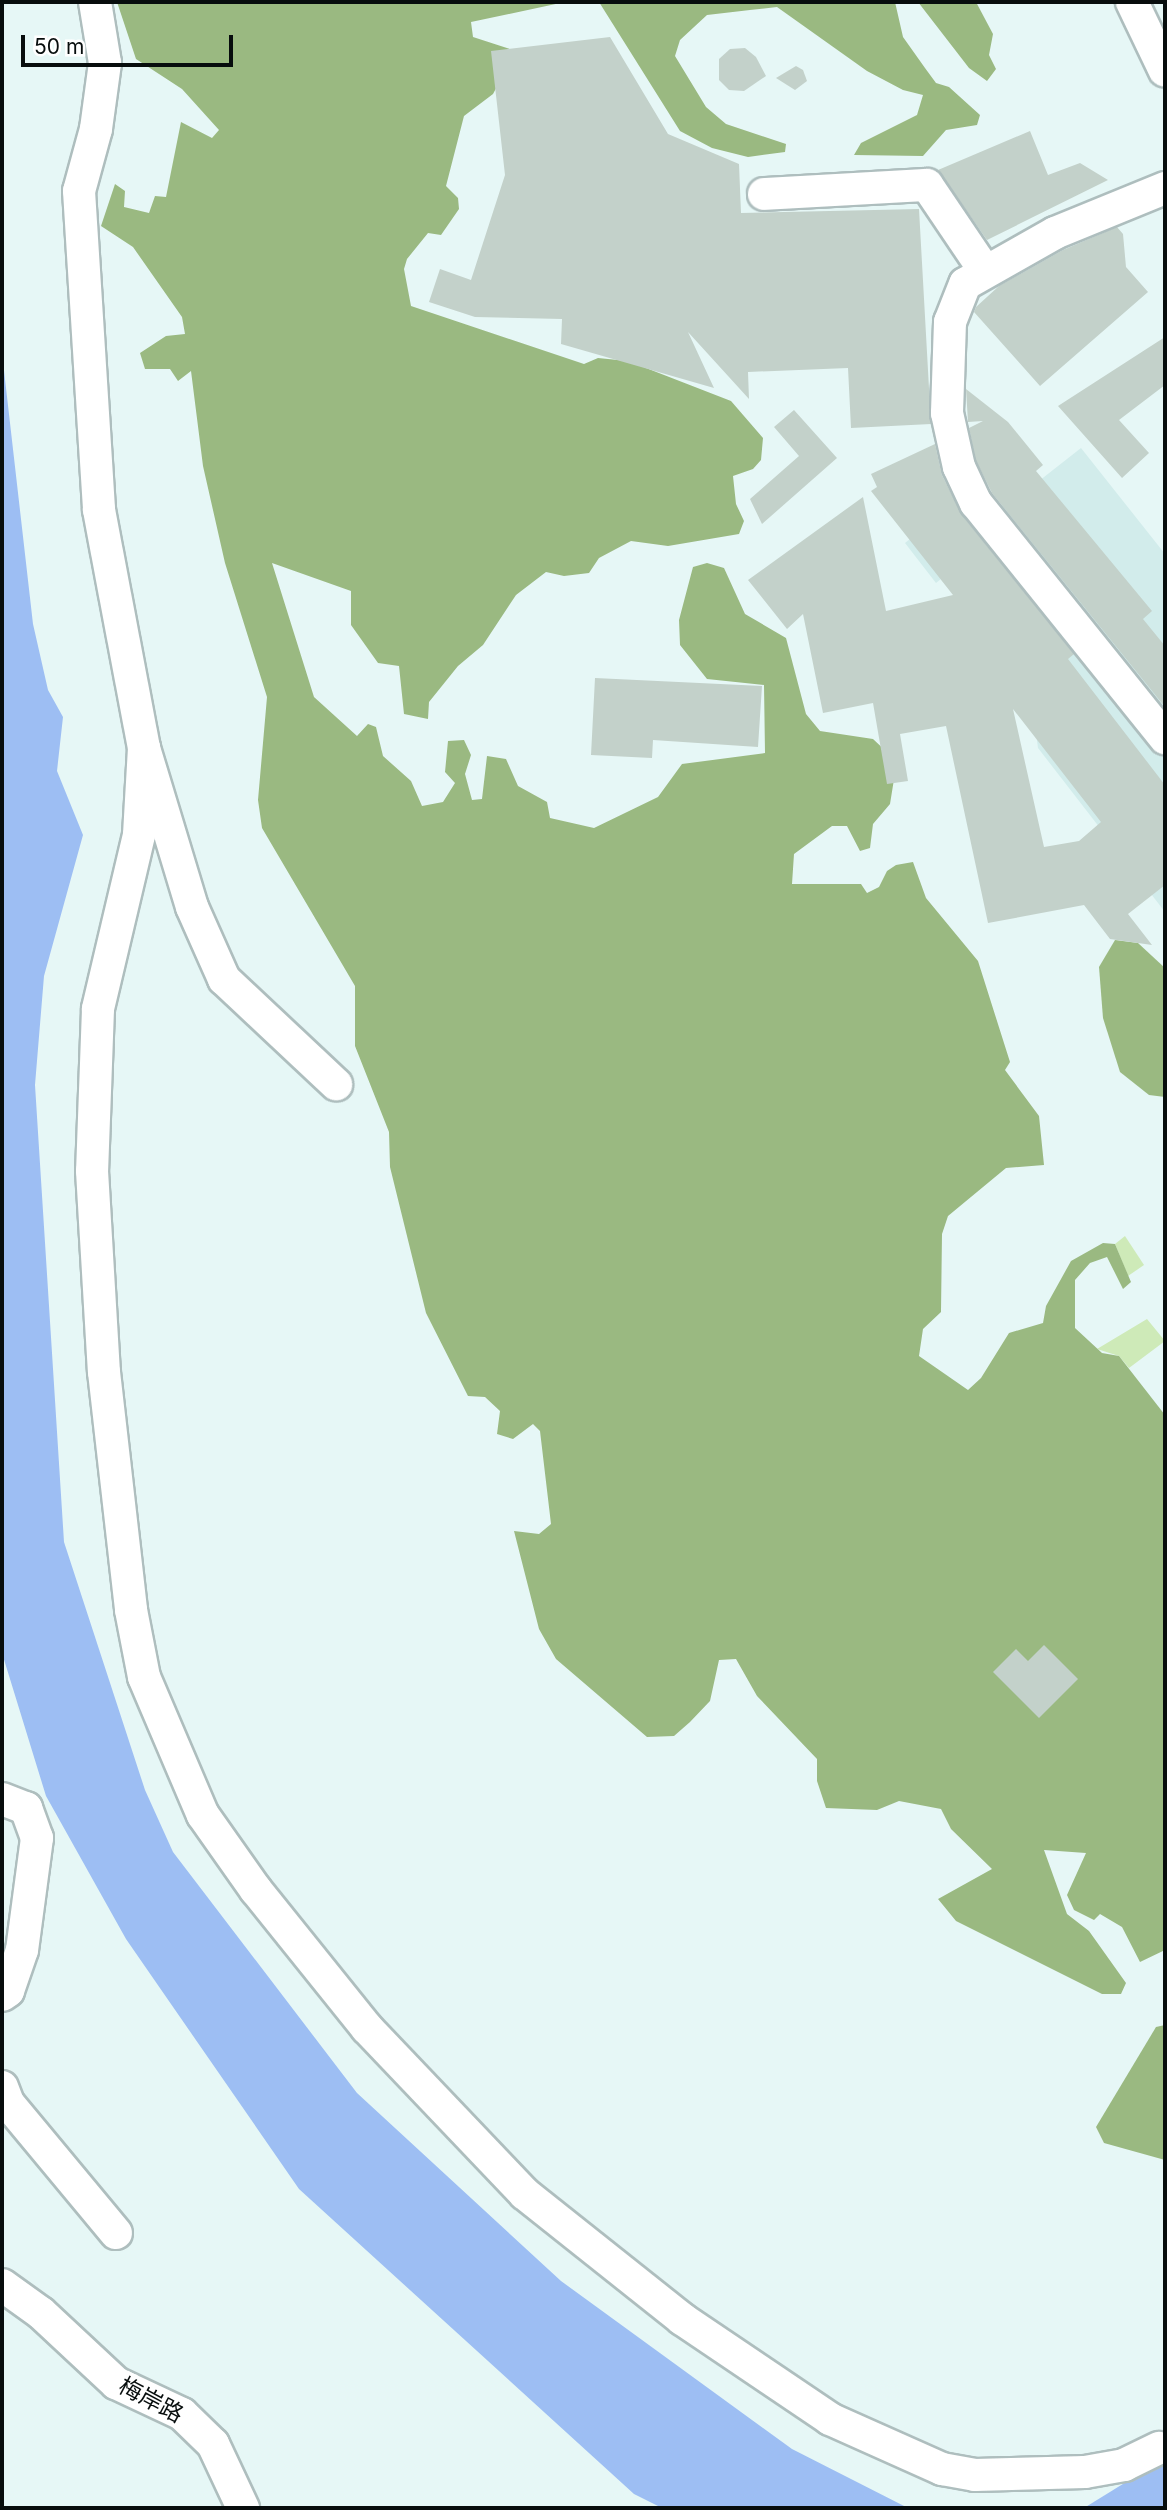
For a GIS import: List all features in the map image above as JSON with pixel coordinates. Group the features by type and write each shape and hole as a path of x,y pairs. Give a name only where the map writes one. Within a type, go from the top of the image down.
{"street":[{"path":"95,2 105,64 96,129 79,191 99,510 144,748 192,907 224,979 336,1084"},
{"path":"1132,2 1165,71"},
{"path":"764,194 927,185 985,271"},
{"path":"1165,188 1055,233 965,284 950,322 947,413 959,467 976,503 1165,738"},
{"path":"144,748 139,835 98,1010 94,1198 104,1372 131,1610 144,1677 204,1815 256,1890 367,2028 540,2209 682,2319 830,2419 942,2469 975,2475 1085,2472 1125,2465 1159,2448"},
{"path":"2,1799 26,1808 37,1838 22,1950 8,1991 2,1995"},
{"path":"2,2087 8,2103 116,2233"},
{"name":"梅岸路","path":"2,2285 41,2314 116,2383 182,2414 213,2444 243,2508"}],"shaded area":[{"path":"1081,448 1165,554 1165,912 1038,748 1030,689 947,574 936,583 905,543 980,483 1002,510"}],"green space":[{"path":"117,2 565,2 471,22 473,37 516,51 493,94 464,116 446,186 458,198 459,209 441,235 428,233 407,259 404,269 411,306 584,364 598,358 628,361 731,401 763,438 761,460 753,469 733,476 736,504 744,521 739,534 668,546 631,541 599,558 589,573 564,576 546,572 516,595 483,645 458,666 429,702 428,719 404,714 399,666 378,663 351,625 351,591 272,563 314,697 357,736 368,724 376,727 383,756 411,781 422,806 443,802 455,783 445,772 448,741 464,740 471,755 465,774 472,800 482,799 487,756 506,759 518,786 547,802 550,818 594,828 658,797 682,764 765,753 764,685 707,679 680,645 679,620 693,567 707,563 724,568 745,614 786,638 806,714 820,731 873,739 889,754 895,773 890,804 873,824 870,848 860,851 847,826 832,826 794,854 792,884 861,884 867,893 879,887 887,871 896,865 913,862 926,898 978,961 1010,1062 1005,1070 1039,1116 1044,1165 1006,1168 948,1216 942,1234 941,1312 923,1329 919,1356 968,1390 981,1378 1009,1333 1043,1323 1046,1306 1071,1261 1103,1243 1115,1244 1131,1282 1123,1289 1107,1257 1090,1263 1075,1280 1075,1328 1102,1353 1119,1356 1165,1415 1165,1950 1140,1962 1122,1927 1100,1914 1094,1920 1074,1910 1067,1895 1086,1853 1044,1850 1067,1914 1089,1931 1126,1983 1121,1994 1102,1994 956,1921 938,1899 992,1869 951,1829 941,1809 899,1801 877,1810 826,1808 817,1781 817,1759 757,1696 736,1659 719,1660 710,1701 690,1722 674,1736 647,1737 556,1659 539,1629 514,1531 539,1534 551,1524 540,1431 533,1424 513,1439 497,1434 500,1411 485,1397 468,1396 426,1313 390,1167 389,1132 355,1046 355,986 262,828 258,800 267,697 225,563 203,466 191,371 178,381 170,369 145,369 140,353 166,336 185,334 182,317 133,247 101,226 115,184 125,191 124,207 149,213 155,196 166,197 181,122 212,138 219,130 182,89 136,59"},
{"path":"599,2 895,2 903,37 936,83 949,87 980,115 977,125 946,130 923,156 854,155 861,143 917,115 923,95 903,90 867,71 777,7 707,15 680,40 675,56 706,107 726,124 786,144 785,152 748,157 712,148 680,131"},
{"path":"918,2 976,2 993,34 989,55 996,69 987,81 969,68"},
{"path":"1115,940 1138,943 1165,968 1165,1097 1149,1095 1120,1072 1103,1018 1099,967"},
{"path":"1125,1236 1144,1265 1128,1276 1115,1244"},
{"path":"1147,1319 1165,1341 1129,1368 1119,1356 1097,1349"},
{"path":"1165,2025 1165,2160 1104,2143 1096,2127 1156,2027"}],"water":[{"path":"2,353 33,624 48,690 63,717 57,771 83,835 44,976 35,1085 64,1542 145,1790 173,1852 357,2093 561,2281 792,2449 908,2508 662,2508 634,2494 299,2189 126,1939 46,1796 2,1653"},
{"path":"1165,2458 1165,2508 1084,2508"}],"building":[{"path":"610,37 668,134 739,164 741,213 919,209 931,424 851,428 848,368 748,372 749,399 688,332 714,388 561,344 562,319 475,317 429,302 440,269 471,280 505,175 491,51"},
{"path":"745,48 756,57 766,76 744,91 729,90 719,80 719,59 730,49"},
{"path":"796,66 803,70 807,81 795,90 776,78"},
{"path":"1030,131 1048,175 1080,163 1108,180 987,240 938,170"},
{"path":"1117,227 1123,234 1126,267 1148,292 1040,386 974,312 976,307 999,286 1063,250"},
{"path":"1165,337 1165,385 1119,420 1149,453 1122,478 1058,406"},
{"path":"966,389 1008,422 1043,465 1036,471 1152,611 1143,619 1165,646 1165,707 992,493 976,461 969,428 983,421 968,422"},
{"path":"794,410 837,458 762,524 750,499 799,456 774,427"},
{"path":"935,444 942,475 962,515 1074,654 1068,659 1165,785 1165,885 1128,914 1152,945 1110,939 1084,905 988,923 946,726 900,734 908,781 887,784 873,703 823,713 803,614 787,629 748,580 863,497 886,611 953,595 871,491 877,487 871,474","holes":["1013,709 1101,822 1079,841 1044,847"]},
{"path":"595,678 762,686 758,747 653,740 652,758 591,755"},
{"path":"1044,1645 1078,1679 1039,1718 993,1672 1016,1649 1028,1661"}]}
